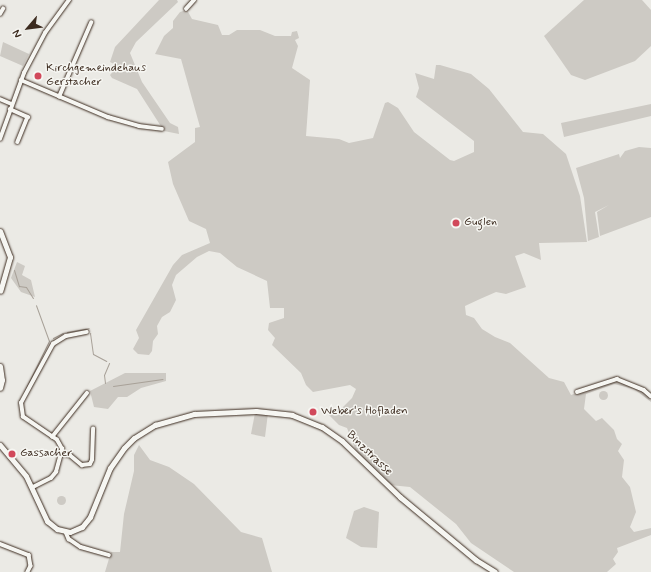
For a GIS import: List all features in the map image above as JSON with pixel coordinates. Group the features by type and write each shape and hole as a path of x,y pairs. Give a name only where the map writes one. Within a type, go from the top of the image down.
{"main road":[{"path":"0,231 10,257 0,291"},
{"path":"0,366 2,380 0,388"},
{"name":"Binzstrasse","path":"66,532 78,529 88,520 112,464 134,438 162,421 205,414 279,412 299,417 322,427 342,441 400,497 476,560 494,572"},
{"path":"0,444 22,470 33,488 47,521 54,528 66,532"}],"street":[{"path":"0,139 21,80 42,38 69,0"},
{"path":"186,9 194,0"},
{"path":"0,14 3,9"},
{"path":"60,97 91,23"},
{"path":"21,80 108,117 139,126 162,129"},
{"path":"0,99 12,104"},
{"path":"10,109 28,117 18,142"},
{"path":"33,488 51,478 56,472 62,454 59,442 23,417 21,403 53,344 66,336 87,332"},
{"path":"576,392 617,378 644,390 651,396"},
{"path":"52,437 88,393"},
{"path":"62,454 70,455 82,465 90,464 92,460 93,429"},
{"path":"66,532 69,539 80,547 109,555"},
{"path":"0,544 29,555 31,566 28,572"}],"shaded area":[{"path":"159,0 177,0 178,2 136,42 130,53 142,82 170,123 178,127 179,134 164,131 137,89 112,78 110,75 118,66 110,62 115,47"},
{"path":"584,0 642,0 651,10 651,46 635,61 585,80 571,75 544,36"},
{"path":"187,10 192,19 218,25 222,35 229,35 237,30 260,30 275,36 291,36 292,32 297,31 299,38 295,40 298,46 292,68 310,80 306,136 339,139 349,143 373,138 385,103 388,102 398,108 414,132 450,160 454,161 474,152 474,141 416,97 419,88 415,73 434,79 436,65 440,65 471,74 489,89 523,132 543,134 566,154 580,196 587,242 539,243 541,260 524,253 515,256 526,287 506,294 496,292 465,306 466,315 474,318 482,329 495,337 510,343 549,378 564,382 571,395 617,379 651,396 651,402 634,389 614,384 586,394 584,409 596,421 602,418 614,430 617,439 622,444 618,451 624,460 622,477 630,487 636,512 630,527 634,532 651,528 651,535 617,548 618,552 613,559 616,564 607,572 514,572 471,543 456,524 410,487 390,485 356,451 347,428 339,425 329,415 329,411 342,408 352,398 356,389 350,385 313,392 306,385 301,373 272,345 275,338 268,330 269,323 284,318 284,308 270,308 267,281 237,267 220,253 209,251 197,257 176,275 172,285 176,300 170,312 162,317 157,326 158,334 153,341 152,351 149,355 138,354 133,349 139,338 136,330 173,265 182,255 210,243 206,229 189,221 173,184 168,162 195,142 195,128 200,127 181,59 155,54 164,36 173,28 173,21 180,12"},
{"path":"3,42 29,54 23,66 0,56"},
{"path":"651,104 651,116 564,137 561,123"},
{"path":"639,147 651,148 651,217 600,236 597,212 609,205 595,212 599,237 588,241 584,198 576,168 619,154 620,158 625,151"},
{"path":"17,262 25,266 22,275 31,280 35,297 21,292 11,278"},
{"path":"125,373 166,373 166,381 141,388 127,397 118,397 108,409 94,407 90,391"},
{"path":"603,390 608,395 603,400 598,395"},
{"path":"255,413 268,413 265,437 251,434"},
{"path":"139,445 150,460 169,467 194,484 241,532 262,538 272,572 105,572 111,552 120,552 124,514 134,471 134,455"},
{"path":"61,495 66,500 61,505 56,500"},
{"path":"364,507 379,512 377,548 361,547 346,538 354,511"}],"waterway":[{"path":"14,270 19,286 26,287 33,298"},
{"path":"24,392 49,341 36,305"},
{"path":"67,332 89,328"},
{"path":"53,338 63,333"},
{"path":"90,333 93,354 106,361"},
{"path":"105,383 104,375 109,363"},
{"path":"113,386 163,379"}],"place":[{"name":"Kirchgemeindehaus Gerstacher","path":"38,76"},
{"name":"Guglen","path":"456,223"},
{"name":"Weber's Hofladen","path":"313,412"},
{"name":"Gassacher","path":"12,454"}]}
